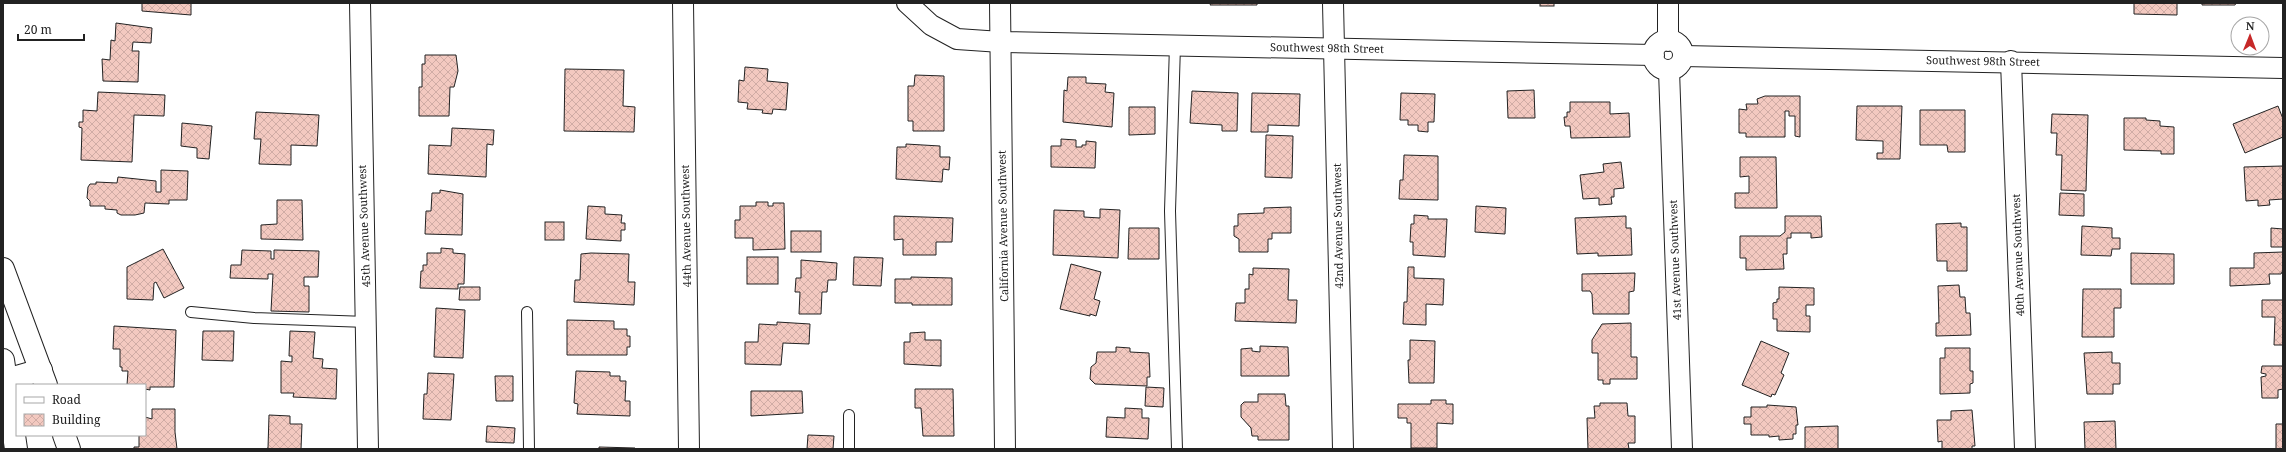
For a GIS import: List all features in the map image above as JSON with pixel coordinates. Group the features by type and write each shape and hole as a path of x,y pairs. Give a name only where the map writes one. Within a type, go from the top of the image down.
{"street":[{"name":"45th Avenue Southwest","path":"360,3 362,182 367,322 368,449"},
{"name":"44th Avenue Southwest","path":"683,3 689,449"},
{"name":"Southwest 98th Street","path":"907,3 932,25 957,39 1001,42 1654,55"},
{"name":"California Avenue Southwest","path":"1000,3 1005,449"},
{"name":"42nd Avenue Southwest","path":"1333,3 1343,449"},
{"path":"1668,3 1668,41"},
{"path":"1668,41 1679,46 1683,56 1678,66 1669,70 1659,67 1656,63 1654,55 1658,45 1668,41"},
{"name":"Southwest 98th Street","path":"1683,56 2283,68"},
{"name":"40th Avenue Southwest","path":"2011,62 2025,449"},
{"name":"41st Avenue Southwest","path":"1669,70 1682,449"},
{"path":"3,269 43,378"},
{"path":"16,449 4,370 43,378"},
{"path":"64,436 69,449"}],"lane":[{"path":"1175,45 1170,211 1177,449"},
{"path":"191,312 254,318 367,322"},
{"path":"527,312 529,449"},
{"path":"849,415 849,449"}],"building":[{"path":"142,3 191,3 191,15 142,11"},
{"path":"1211,3 1257,3 1257,5 1210,5"},
{"path":"1540,3 1554,3 1554,6 1540,6"},
{"path":"2134,3 2177,3 2177,15 2134,14"},
{"path":"2202,3 2236,3 2235,5 2202,5"},
{"path":"116,23 152,28 151,43 133,42 132,51 139,51 138,82 103,81 102,59 110,60 111,40 115,41"},
{"path":"425,55 456,55 458,71 454,87 450,87 449,116 419,116 419,87 422,87 422,64 425,64"},
{"path":"745,67 768,69 767,81 788,83 786,110 773,109 772,114 762,113 763,110 747,109 748,103 738,102 739,80 744,81"},
{"path":"565,69 624,70 623,106 635,107 634,132 564,131"},
{"path":"915,75 944,76 944,131 913,131 913,121 908,121 908,86 914,86"},
{"path":"1068,77 1086,77 1086,83 1106,84 1105,92 1114,93 1112,127 1063,122 1064,90 1067,91"},
{"path":"1534,90 1535,118 1508,118 1507,91"},
{"path":"1192,91 1238,93 1237,131 1222,131 1222,125 1190,123"},
{"path":"98,92 165,95 164,116 134,115 132,162 81,160 82,128 79,127 79,122 83,122 83,110 97,111"},
{"path":"1252,93 1300,94 1299,126 1268,125 1268,132 1251,132"},
{"path":"1401,93 1435,94 1434,122 1428,122 1428,132 1418,131 1418,125 1408,125 1408,120 1400,120"},
{"path":"1765,96 1800,96 1800,137 1795,136 1795,116 1789,116 1789,111 1785,111 1785,137 1746,137 1746,133 1739,133 1739,109 1747,110 1746,104 1758,104 1757,99"},
{"path":"1570,102 1610,102 1610,114 1629,113 1630,137 1571,138 1570,126 1565,126 1564,117 1567,117 1567,112 1570,112"},
{"path":"1857,106 1902,106 1900,159 1877,159 1877,153 1883,153 1883,141 1856,140"},
{"path":"2278,106 2283,119 2283,137 2245,153 2233,124"},
{"path":"1129,107 1155,107 1155,134 1129,135"},
{"path":"1920,110 1965,110 1965,152 1948,152 1947,145 1920,145"},
{"path":"256,112 319,115 317,146 291,145 291,165 259,164 261,139 254,139"},
{"path":"2052,114 2088,115 2086,191 2061,190 2062,155 2056,155 2057,133 2051,133"},
{"path":"2124,118 2146,118 2146,120 2160,121 2160,126 2174,127 2174,154 2161,154 2161,151 2124,150"},
{"path":"182,123 212,126 209,159 197,158 197,148 181,146"},
{"path":"452,128 494,130 493,145 487,144 486,177 428,174 429,145 451,146"},
{"path":"1266,135 1293,136 1292,178 1265,177"},
{"path":"1061,139 1076,140 1076,147 1086,145 1086,141 1096,142 1095,168 1051,167 1051,146 1061,146"},
{"path":"906,144 940,146 940,157 950,157 949,170 943,169 942,182 896,179 897,147 906,147"},
{"path":"1404,155 1438,156 1438,200 1399,199 1400,180 1403,180"},
{"path":"1740,157 1776,157 1777,208 1735,208 1735,193 1749,193 1749,176 1740,177"},
{"path":"1621,162 1624,188 1614,189 1614,197 1611,197 1612,204 1599,205 1599,198 1583,199 1580,175 1604,172 1603,164"},
{"path":"2283,166 2283,199 2269,200 2270,205 2258,206 2258,200 2246,201 2244,167"},
{"path":"161,170 188,171 187,200 169,200 169,204 145,203 144,213 135,215 121,215 117,213 117,210 105,209 105,206 90,206 90,201 87,198 88,187 90,184 96,184 96,182 117,183 118,177 156,181 156,192 161,192"},
{"path":"440,190 463,194 462,235 425,234 426,211 431,211 432,193 440,193"},
{"path":"2060,193 2084,194 2084,216 2059,215"},
{"path":"277,200 302,200 303,240 261,239 261,225 277,224"},
{"path":"756,202 768,202 768,206 773,206 773,203 784,203 785,249 753,250 753,238 735,238 735,220 740,220 740,206 756,206"},
{"path":"588,206 605,207 605,214 622,215 621,223 625,223 625,230 621,230 621,241 586,239"},
{"path":"1476,206 1506,208 1505,234 1475,232"},
{"path":"1291,207 1291,233 1272,233 1272,239 1268,239 1268,252 1239,252 1239,239 1234,236 1234,226 1238,226 1238,214 1264,213 1264,208"},
{"path":"1100,209 1120,210 1118,258 1053,255 1054,210 1084,211 1084,217 1100,218"},
{"path":"1414,215 1428,216 1428,219 1447,219 1445,257 1413,255 1413,242 1410,242 1411,224 1414,224"},
{"path":"894,216 953,218 952,242 936,242 936,255 903,255 903,239 894,240"},
{"path":"1626,216 1626,228 1631,228 1632,255 1598,256 1598,253 1577,254 1575,218"},
{"path":"1785,216 1821,216 1822,237 1811,238 1811,233 1791,233 1791,238 1787,238 1787,254 1783,254 1784,269 1746,270 1746,258 1740,258 1740,236 1780,236 1785,232"},
{"path":"545,222 564,222 564,240 545,240"},
{"path":"1961,223 1961,227 1967,227 1967,271 1947,271 1947,261 1937,261 1936,224"},
{"path":"2082,226 2112,228 2112,238 2120,238 2120,249 2112,249 2111,256 2081,255"},
{"path":"1129,228 1159,228 1159,259 1128,259"},
{"path":"2271,228 2283,229 2283,247 2271,247"},
{"path":"791,231 821,231 821,252 791,252"},
{"path":"441,248 453,249 453,253 465,254 464,284 458,284 458,289 420,288 421,271 423,271 423,265 427,265 427,253 441,253"},
{"path":"163,249 184,288 164,298 156,282 154,283 153,300 127,299 127,267"},
{"path":"242,250 271,251 271,259 274,259 274,250 319,251 318,277 304,277 304,286 309,286 309,312 271,311 273,274 268,274 268,279 230,278 231,265 241,265"},
{"path":"2283,252 2283,270 2281,274 2269,274 2270,284 2230,286 2230,268 2254,268 2254,253"},
{"path":"2131,253 2174,254 2174,284 2131,284"},
{"path":"581,254 629,254 628,282 635,282 634,305 574,302 575,280 580,280"},
{"path":"747,257 778,257 778,284 747,284"},
{"path":"854,257 883,258 881,286 853,285"},
{"path":"801,260 837,263 836,280 828,280 827,292 822,292 821,314 799,314 800,292 795,292 796,278 801,278"},
{"path":"1071,264 1101,272 1094,299 1100,301 1096,316 1060,309"},
{"path":"1408,267 1414,267 1414,278 1444,279 1443,305 1426,304 1426,325 1403,324 1404,302 1407,302"},
{"path":"1253,268 1289,269 1288,300 1297,300 1296,323 1235,321 1236,303 1245,303 1245,289 1249,289 1249,274 1253,275"},
{"path":"1635,273 1634,291 1629,292 1629,314 1593,314 1592,294 1590,291 1582,291 1582,274"},
{"path":"911,277 952,278 952,305 912,305 912,303 895,303 895,279 911,279"},
{"path":"1959,285 1960,297 1965,297 1966,313 1970,313 1971,335 1936,336 1936,323 1939,323 1938,286"},
{"path":"460,287 480,287 480,300 459,300"},
{"path":"1779,287 1814,288 1814,305 1806,305 1806,316 1810,316 1810,332 1777,331 1777,319 1773,319 1773,303 1777,302 1777,299 1779,299"},
{"path":"2083,289 2121,289 2121,308 2114,308 2114,337 2082,337"},
{"path":"2262,300 2283,300 2283,345 2274,345 2275,317 2262,317"},
{"path":"436,308 465,310 463,358 434,357"},
{"path":"567,320 614,321 614,329 627,329 627,336 630,336 630,347 627,347 627,355 567,355"},
{"path":"777,322 810,324 809,344 783,343 781,365 745,364 745,342 758,342 759,324 777,325"},
{"path":"1631,323 1631,357 1637,357 1637,379 1610,379 1610,384 1603,384 1603,380 1598,380 1598,353 1592,353 1592,340 1602,324"},
{"path":"114,326 176,330 174,387 150,387 150,390 146,389 146,384 127,384 128,371 122,371 122,367 120,367 120,349 113,349"},
{"path":"203,331 234,331 233,361 202,360"},
{"path":"290,331 315,332 313,358 323,359 322,368 337,369 336,399 293,397 294,393 281,393 281,361 292,362 292,356 289,356"},
{"path":"925,332 925,340 941,340 941,366 904,364 904,342 910,342 910,333"},
{"path":"1410,340 1435,341 1434,383 1409,383 1408,360 1410,360"},
{"path":"1761,341 1789,353 1781,373 1784,375 1775,395 1772,394 1771,397 1742,385"},
{"path":"1260,346 1288,347 1289,376 1241,376 1241,349 1252,348 1252,351 1260,352"},
{"path":"1116,347 1130,348 1130,352 1149,353 1150,377 1147,377 1147,386 1095,384 1090,379 1091,367 1096,363 1097,352 1116,352"},
{"path":"1945,348 1970,348 1970,371 1973,371 1973,383 1970,384 1970,393 1940,394 1940,358 1945,358"},
{"path":"2112,352 2112,363 2120,363 2120,384 2113,384 2113,394 2087,394 2084,353"},
{"path":"2262,366 2283,366 2283,389 2278,390 2278,398 2262,398 2261,377 2266,376 2266,374 2261,373"},
{"path":"576,371 610,372 610,376 620,376 620,381 626,381 625,401 630,401 630,416 577,414 578,404 574,403"},
{"path":"428,373 454,374 451,420 423,419 424,394 427,394"},
{"path":"495,376 513,376 513,401 496,401"},
{"path":"1146,387 1164,388 1163,407 1145,406"},
{"path":"915,389 953,389 954,436 923,436 921,408 915,408"},
{"path":"751,391 802,391 803,413 751,416"},
{"path":"1258,394 1285,394 1286,406 1289,406 1289,440 1258,440 1258,436 1252,436 1251,428 1241,417 1241,405 1244,402 1258,402"},
{"path":"1431,400 1446,400 1446,404 1453,404 1453,424 1437,423 1437,448 1411,448 1411,423 1407,423 1407,418 1398,418 1398,404 1431,404"},
{"path":"1600,403 1627,403 1628,416 1635,416 1635,443 1628,443 1629,449 1588,449 1587,418 1595,418 1594,406 1600,406"},
{"path":"1767,405 1796,407 1798,425 1796,425 1796,434 1793,434 1793,439 1779,440 1779,436 1769,437 1769,435 1751,435 1751,424 1744,424 1744,417 1751,417 1751,407 1767,407"},
{"path":"1125,408 1142,409 1142,418 1149,418 1148,439 1106,437 1107,417 1125,418"},
{"path":"152,409 175,409 177,449 134,449 134,447 139,447 139,436 146,436 146,417 152,419"},
{"path":"1972,410 1975,446 1972,446 1972,449 1942,449 1942,441 1938,442 1937,420 1951,420 1951,411"},
{"path":"269,415 290,416 290,424 302,424 301,449 265,449 268,448"},
{"path":"2115,421 2116,449 2085,449 2084,422"},
{"path":"2276,424 2283,424 2283,449 2276,449"},
{"path":"487,426 515,428 514,443 486,442"},
{"path":"1838,426 1838,449 1805,449 1805,427"},
{"path":"808,435 834,436 833,449 807,449"},
{"path":"599,447 635,448 635,449 599,449"}]}
